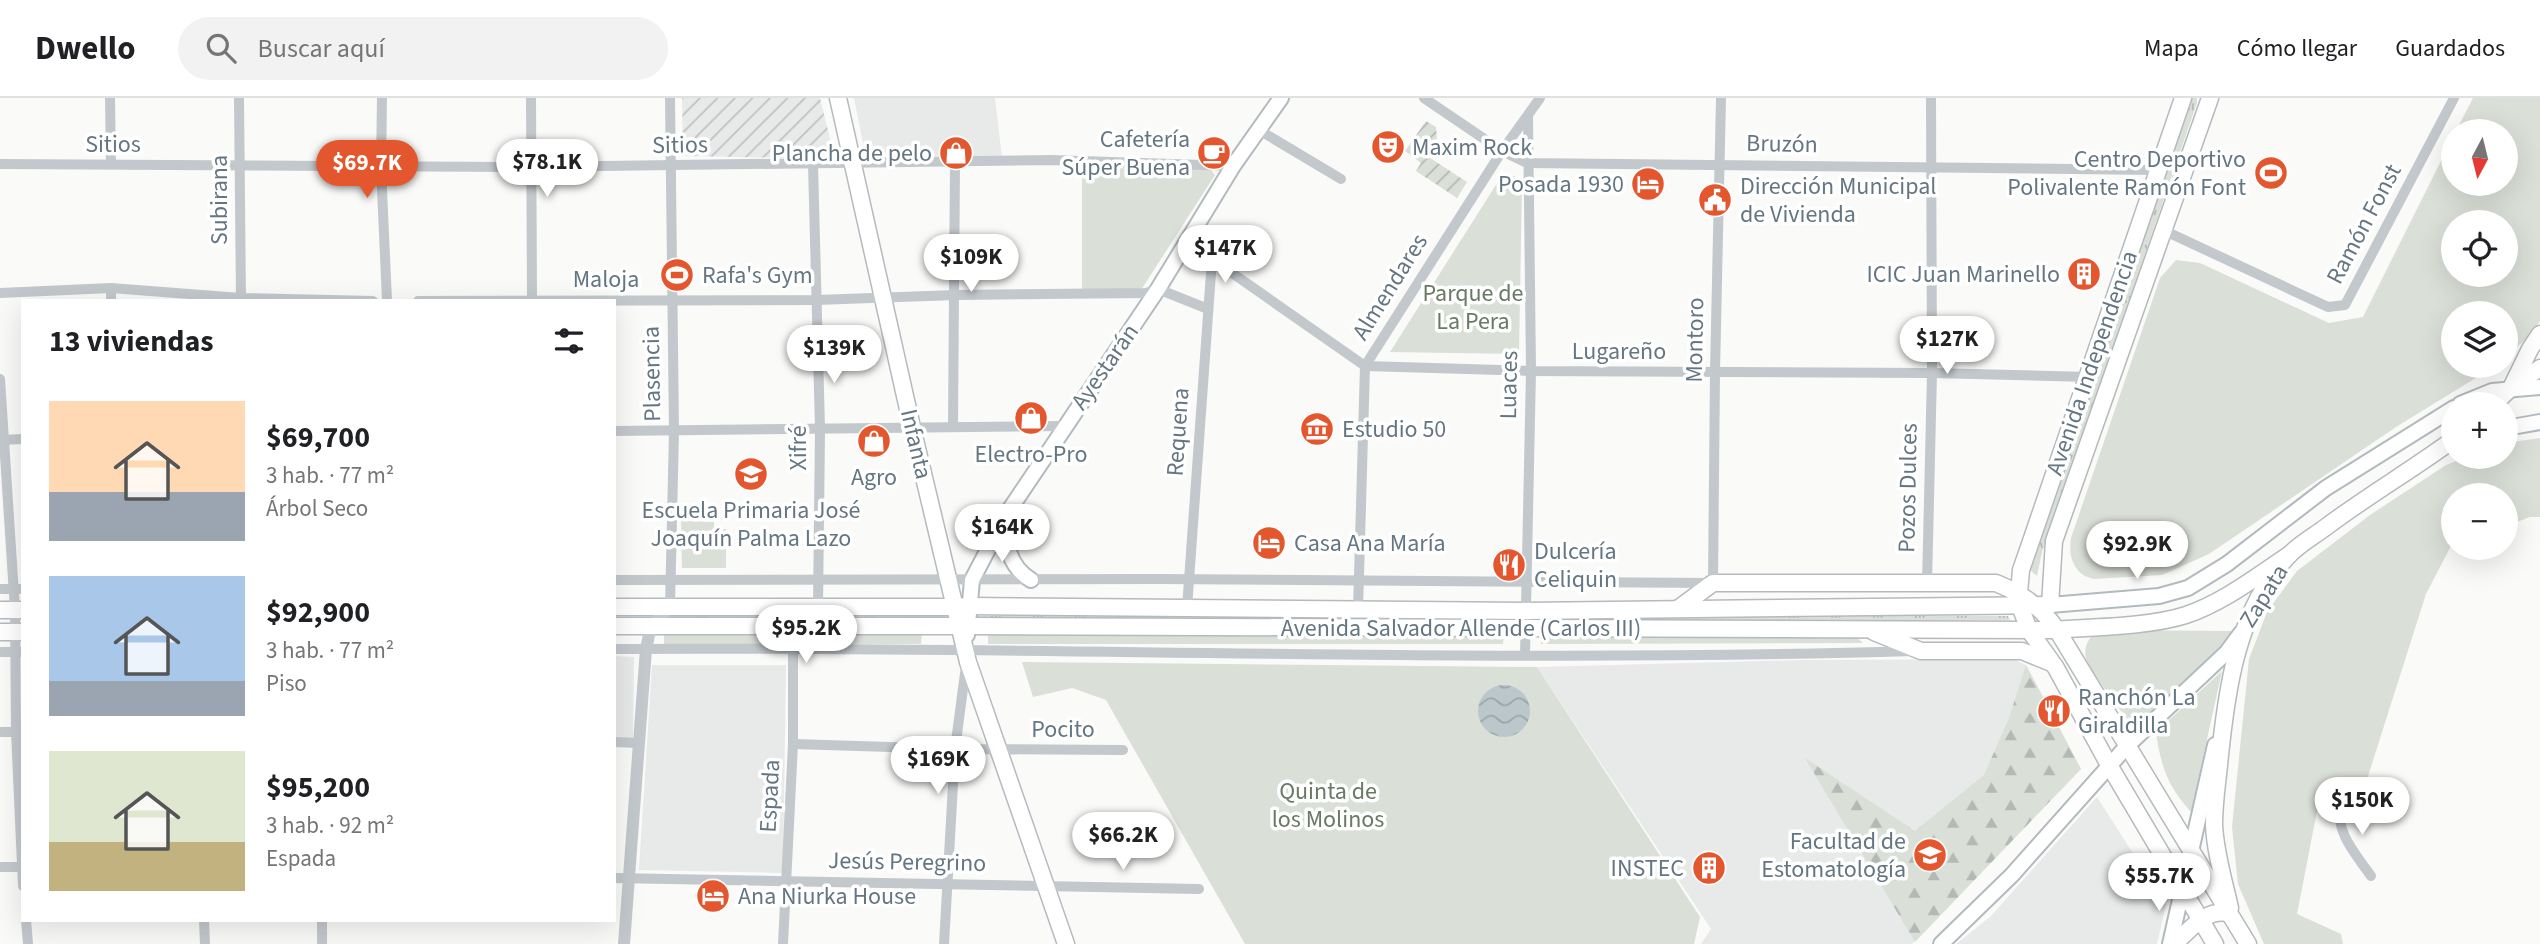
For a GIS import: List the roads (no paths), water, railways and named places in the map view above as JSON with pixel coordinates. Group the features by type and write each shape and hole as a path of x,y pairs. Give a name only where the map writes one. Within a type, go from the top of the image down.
{"main road":[{"name":"Infanta","path":"838,98 948,580 962,606 966,651 1066,944"},
{"name":"Ayestarán","path":"962,606 972,580 1006,515 1158,289 1233,166 1281,98"},
{"name":"Avenida Independencia","path":"2019,600 2021,570 2183,98"},
{"name":"Avenida Independencia","path":"2056,668 2049,618 2054,541 2207,101"},
{"path":"2511,388 2540,334"},
{"path":"2507,392 2540,368"},
{"path":"2490,392 2540,387"},
{"name":"Zapata","path":"2227,564 2326,488 2441,416"},
{"path":"2518,426 2540,422"},
{"name":"Zapata","path":"2109,765 2227,652 2245,627 2269,580 2290,555 2350,509 2441,448"},
{"name":"Zapata","path":"2417,466 2441,455"},
{"path":"1006,515 1007,550 1017,569 1031,580"},
{"name":"Avenida Salvador Allende (Carlos III)","path":"616,607 962,606 1525,611 2019,600 2049,618 2083,627 2186,615 2224,598 2290,555"},
{"path":"1679,608 1713,583 1996,583 2016,569 2026,556"},
{"name":"Avenida Salvador Allende (Carlos III)","path":"616,626 2029,630 2049,618 2188,588 2227,564"},
{"path":"1996,583 2019,600 2029,630 2056,668 2109,765 2215,944"},
{"path":"942,626 962,606"},
{"path":"2049,618 2064,619 2083,627"},
{"path":"2049,618 2248,944"},
{"path":"2172,944 2225,702 2245,627"},
{"path":"1864,629 1921,651 2022,651 2044,658 2056,668"},
{"path":"2225,702 2214,826 2231,917"},
{"path":"1941,944 2012,874 2109,765"},
{"path":"2172,944 2217,911 2231,917"},
{"path":"2183,944 2206,944"}],"street":[{"path":"110,98 111,164"},
{"name":"Subirana","path":"239,98 241,299"},
{"path":"382,98 381,167 387,299"},
{"path":"531,98 532,299"},
{"name":"Plasencia","path":"670,98 674,430 670,607"},
{"name":"Bruzón","path":"1423,98 1502,151 1527,163 2158,170"},
{"name":"Almendares","path":"1358,610 1365,366 1502,151 1540,98"},
{"name":"Montoro","path":"1713,583 1721,98"},
{"name":"Pozos Dulces","path":"1927,584 1932,373 1931,98"},
{"name":"Ramón Fonst","path":"2163,230 2328,307 2345,305 2454,98"},
{"name":"Luaces","path":"1525,655 1531,371 1528,116"},
{"path":"1259,130 1341,179"},
{"name":"Sitios","path":"0,164 531,167 1051,160 1233,166"},
{"path":"953,426 955,161"},
{"name":"Xifré","path":"813,164 820,429 818,607"},
{"path":"1186,245 1212,260 1365,366"},
{"name":"Requena","path":"1187,608 1212,260"},
{"path":"111,288 111,299"},
{"path":"0,293 111,288 241,299"},
{"name":"Maloja","path":"616,300 817,300 1146,293 1158,289 1208,309"},
{"name":"Lugareño","path":"1365,366 1531,371 1932,373 2089,377"},
{"path":"0,379 2,440 18,589 13,610 13,632 19,652 21,800"},
{"path":"616,431 1064,426"},
{"path":"2,440 21,439"},
{"name":"Avenida Salvador Allende (Carlos III)","path":"616,580 1713,583"},
{"path":"0,589 18,589"},
{"path":"624,944 646,649 651,626 670,607"},
{"name":"Avenida Salvador Allende (Carlos III)","path":"616,649 1525,655 1921,651"},
{"name":"Espada","path":"783,944 793,744 793,650"},
{"path":"944,944 955,749 966,651"},
{"path":"0,652 19,652"},
{"path":"0,732 20,732"},
{"path":"616,742 639,743"},
{"name":"Pocito","path":"793,744 999,750 1123,750"},
{"path":"2339,801 2338,820 2344,838 2371,876"},
{"path":"0,866 21,867"},
{"name":"Jesús Peregrino","path":"616,878 1199,888"},
{"path":"26,922 28,944"},
{"path":"204,922 205,944"},
{"path":"321,944 322,922"}],"water":[{"path":"1504,685 1514,687 1522,693 1528,701 1528,721 1522,729 1514,735 1504,737 1494,735 1486,729 1480,721 1478,711 1480,701 1486,693 1494,687"}],"place":[{"name":"Maxim Rock","path":"1388,147"},
{"name":"Plancha de pelo","path":"956,153"},
{"name":"Cafetería Súper Buena","path":"1214,153"},
{"name":"Centro Deportivo Polivalente Ramón Font","path":"2271,173"},
{"name":"Posada 1930","path":"1648,184"},
{"name":"Dirección Municipal de Vivienda","path":"1715,200"},
{"name":"ICIC Juan Marinello","path":"2084,274"},
{"name":"Rafa's Gym","path":"677,275"},
{"name":"Electro-Pro","path":"1031,418"},
{"name":"Estudio 50","path":"1317,429"},
{"name":"Agro","path":"874,441"},
{"name":"Escuela Primaria José Joaquín Palma Lazo","path":"751,474"},
{"name":"Casa Ana María","path":"1269,543"},
{"name":"Dulcería Celiquin","path":"1509,565"},
{"name":"Ranchón La Giraldilla","path":"2054,711"},
{"name":"Facultad de Estomatología","path":"1930,855"},
{"name":"INSTEC","path":"1709,868"},
{"name":"Ana Niurka House","path":"713,896"}],"park label":[{"name":"Parque de La Pera","path":"1473,307"},
{"name":"Quinta de los Molinos","path":"1328,805"}]}
